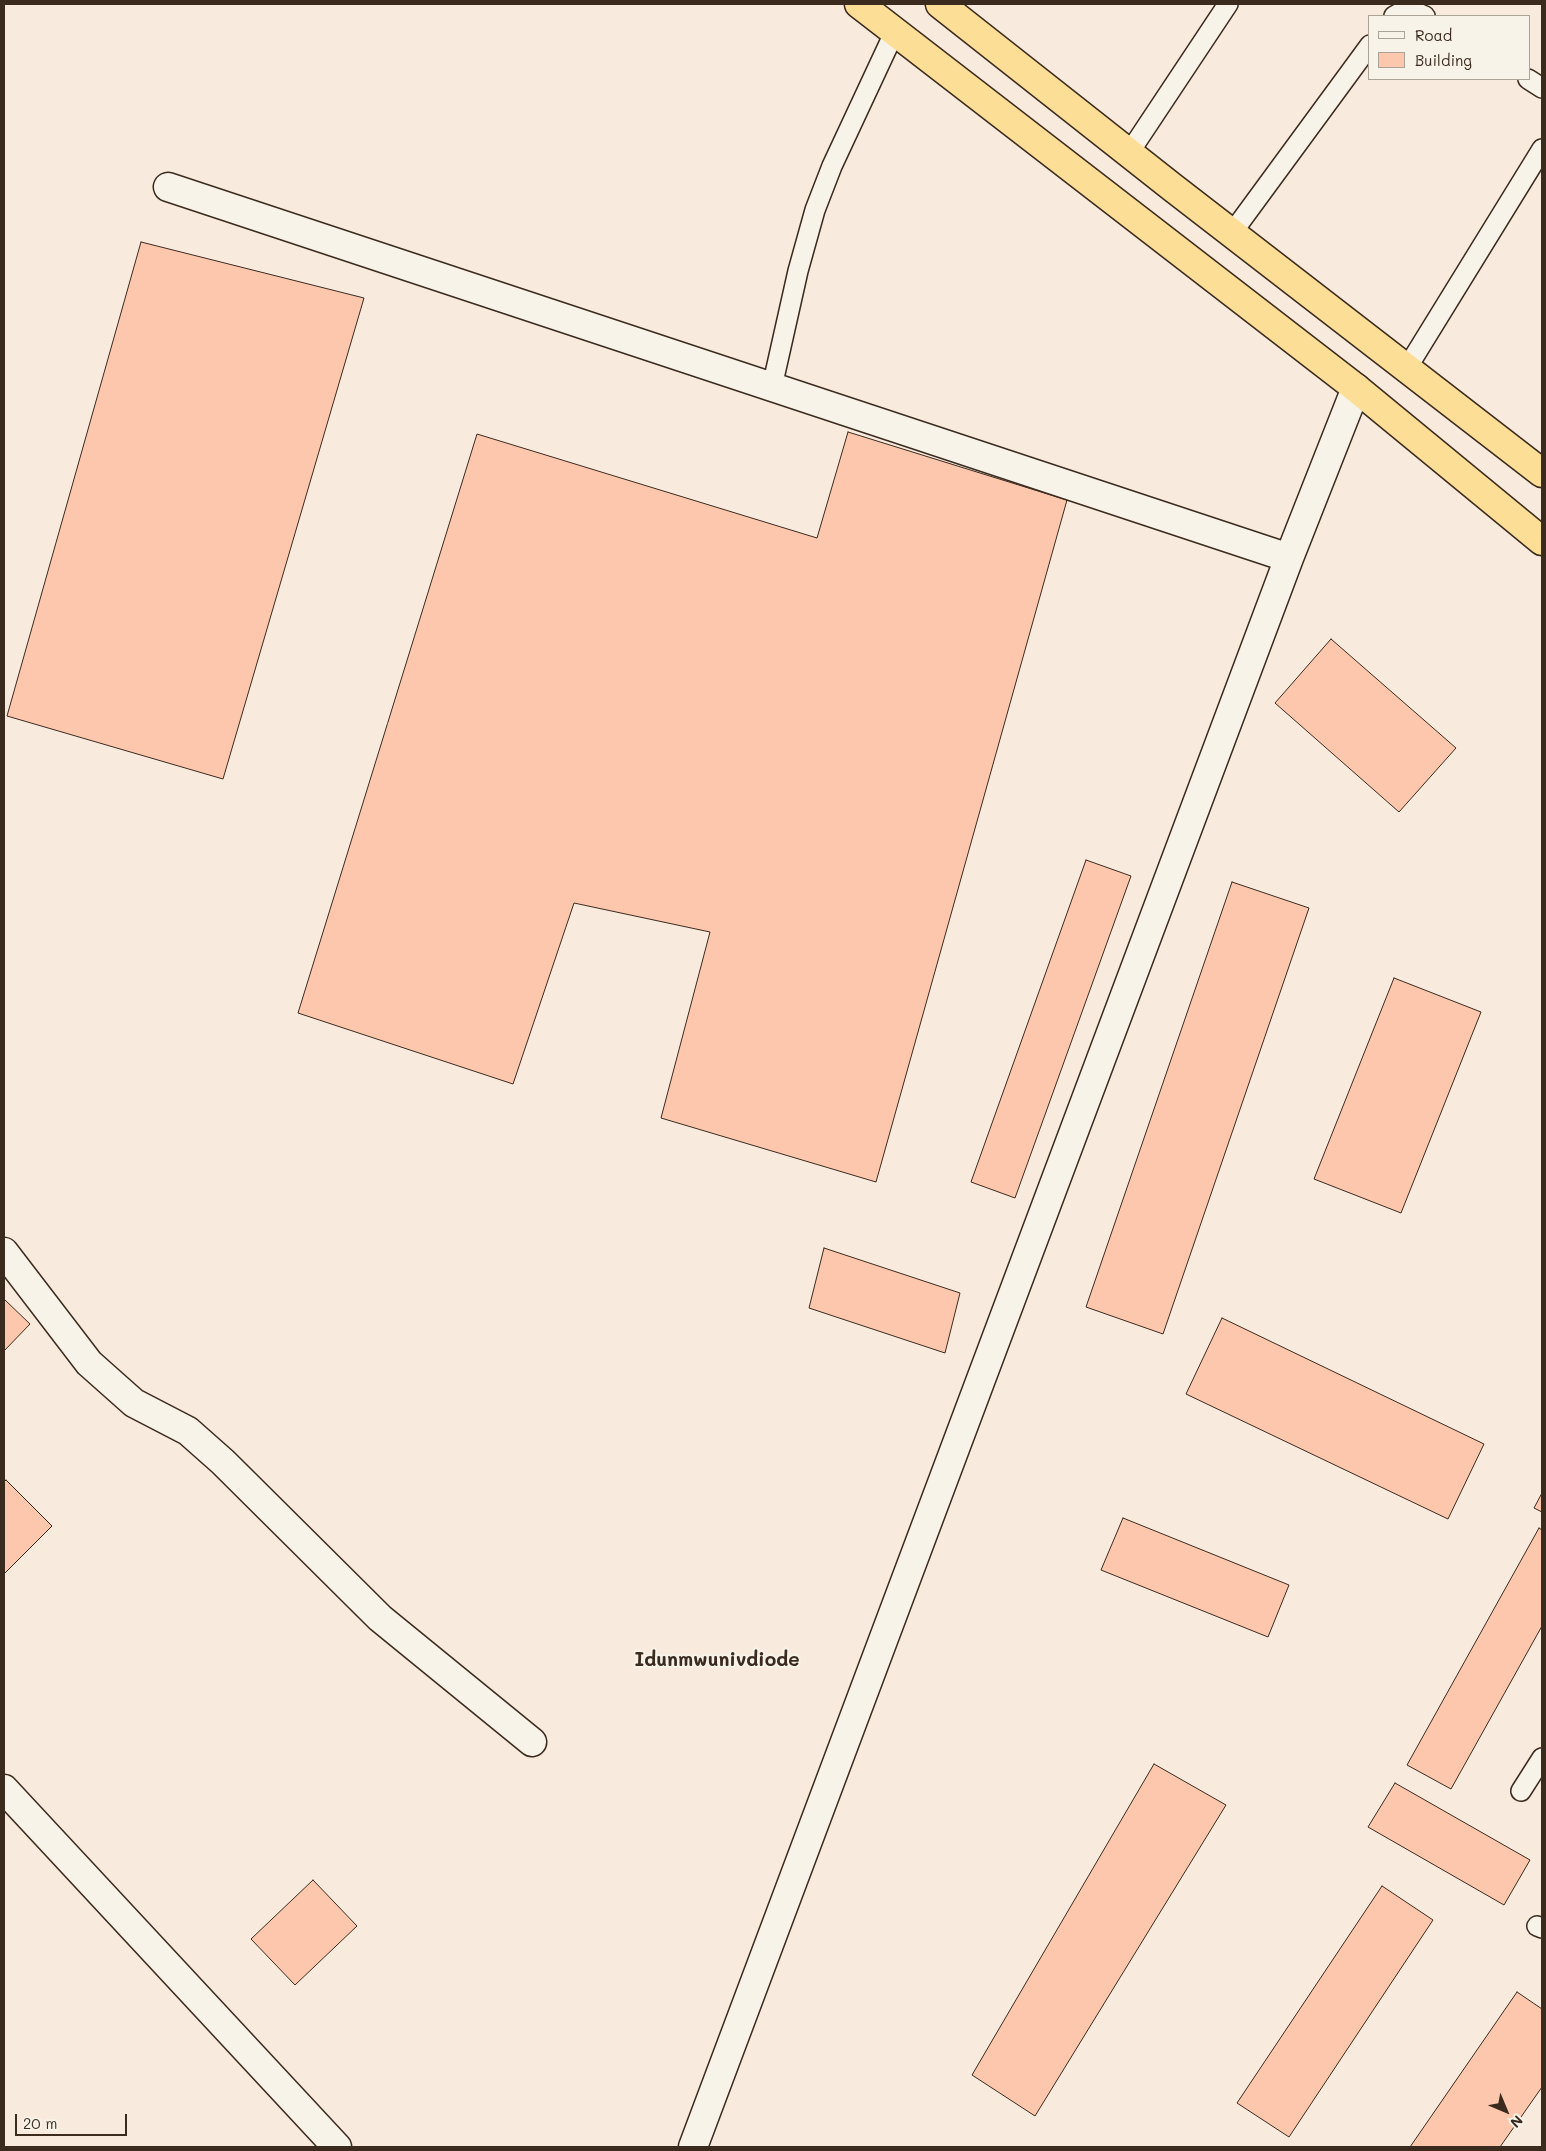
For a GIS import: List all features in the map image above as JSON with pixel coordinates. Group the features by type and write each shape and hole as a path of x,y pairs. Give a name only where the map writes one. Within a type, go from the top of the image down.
{"highway":[{"path":"859,4 1356,388 1542,542"},
{"path":"940,4 1542,473"}],"street":[{"path":"168,187 1289,558"},
{"path":"693,2147 1289,558 1356,388"},
{"path":"4,1252 89,1363 134,1403 188,1432 216,1456 380,1618 532,1742"},
{"path":"4,1789 338,2147"}],"lane":[{"path":"1129,153 1228,4"},
{"path":"1396,15 1403,11 1418,12 1423,15"},
{"path":"772,387 798,271 815,210 832,166 895,31"},
{"path":"1232,233 1368,48"},
{"path":"1530,80 1542,88"},
{"path":"1407,368 1542,149"},
{"path":"1521,1791 1542,1758"}],"building":[{"path":"141,242 364,298 223,779 7,716"},
{"path":"848,432 1067,500 876,1182 661,1118 710,932 574,903 513,1084 298,1013 477,434 817,538"},
{"path":"1331,639 1456,748 1399,812 1275,703"},
{"path":"1086,860 1131,876 1015,1198 971,1182"},
{"path":"1232,882 1309,908 1163,1334 1086,1307"},
{"path":"1394,978 1481,1012 1401,1213 1314,1179"},
{"path":"824,1248 960,1293 945,1353 809,1308"},
{"path":"4,1299 30,1324 4,1351"},
{"path":"1222,1318 1484,1444 1448,1519 1186,1394"},
{"path":"6,1480 52,1526 4,1574 4,1482"},
{"path":"1542,1493 1542,1512 1534,1508"},
{"path":"1123,1518 1289,1585 1268,1637 1101,1570"},
{"path":"1539,1528 1542,1530 1542,1626 1451,1789 1407,1765"},
{"path":"1154,1764 1226,1805 1035,2116 972,2075"},
{"path":"1395,1783 1530,1860 1504,1905 1368,1827"},
{"path":"313,1880 357,1926 295,1985 251,1939"},
{"path":"1382,1886 1433,1920 1289,2137 1237,2103"},
{"path":"1517,1992 1542,2009 1542,2087 1500,2147 1410,2147"}],"district":[{"name":"Idunmwunivdiode","path":"717,1660"}]}
